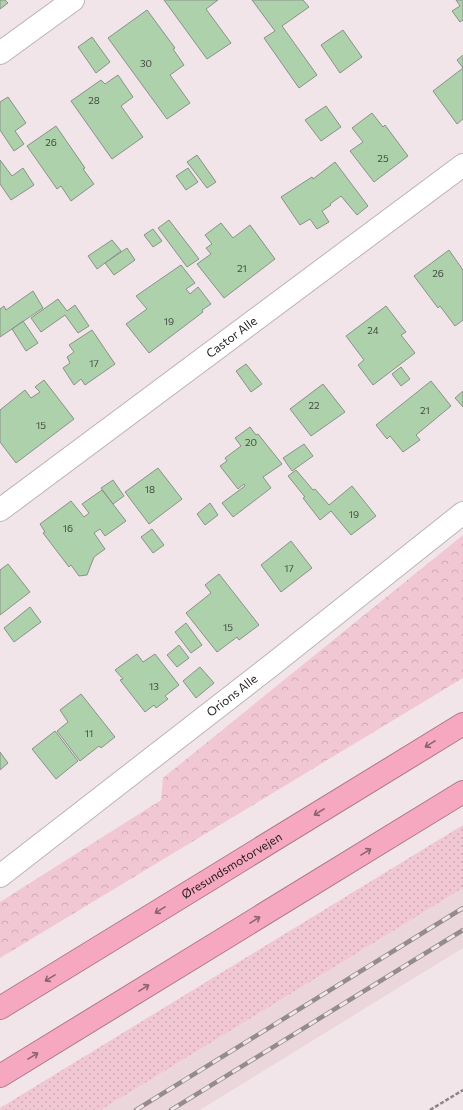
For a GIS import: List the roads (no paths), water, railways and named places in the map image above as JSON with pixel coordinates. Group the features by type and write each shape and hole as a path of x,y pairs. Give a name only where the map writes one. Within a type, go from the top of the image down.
{"highway":[{"name":"Øresundsmotorvejen","path":"0,1008 463,724"},
{"path":"0,1076 463,792"}],"street":[{"path":"0,53 73,0"},
{"name":"Castor Alle","path":"0,510 462,169"},
{"name":"Orions Alle","path":"0,876 273,664 463,513"}],"railway":[{"path":"136,1110 463,908"},
{"path":"171,1110 463,930"}]}
